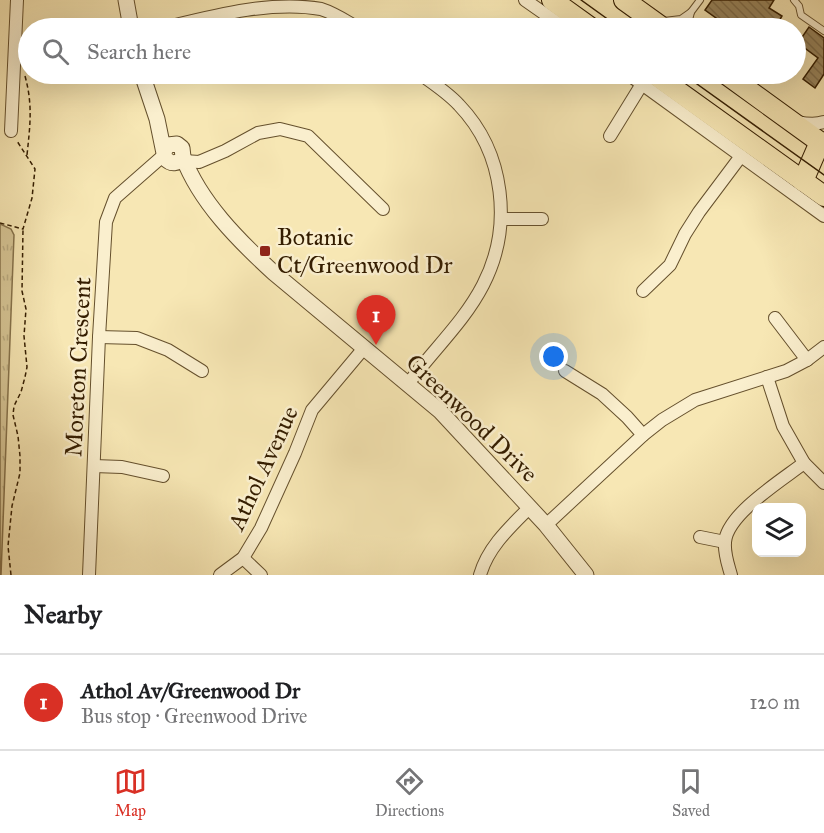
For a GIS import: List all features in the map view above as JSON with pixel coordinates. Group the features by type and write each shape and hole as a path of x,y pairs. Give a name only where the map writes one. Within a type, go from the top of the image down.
{"highway":[{"path":"552,0 564,18"},
{"path":"624,0 649,18"},
{"path":"656,84 824,196"},
{"path":"740,84 823,145 802,181"}],"street":[{"path":"11,131 17,0"},
{"path":"126,0 129,18"},
{"path":"525,0 557,18"},
{"path":"197,18 244,4 305,6 331,13 340,18"},
{"name":"Greenwood Drive","path":"146,84 173,156 188,176 194,191 274,273 440,411 530,507 586,575"},
{"path":"408,384 468,310 483,284 496,250 501,219 498,179 480,133 459,105 433,84"},
{"path":"610,136 645,84"},
{"path":"654,84 741,156 824,216"},
{"path":"788,119 806,124 824,122"},
{"path":"188,176 201,171 225,151 258,133 280,129 308,136 383,209"},
{"name":"Moreton Crescent","path":"89,575 106,222 115,198 142,174 173,156 199,162 225,151"},
{"path":"643,291 670,265 699,212 741,156"},
{"path":"501,219 542,219"},
{"path":"775,318 807,360"},
{"path":"99,337 137,338 168,350 202,371"},
{"path":"546,525 662,420 695,400 786,371 807,360 824,347"},
{"name":"Athol Avenue","path":"220,575 243,558 261,528 312,410 364,348"},
{"path":"565,371 602,394 643,435"},
{"path":"767,378 783,426 804,463 824,483"},
{"path":"731,575 725,552 728,531 744,509 804,463"},
{"path":"94,466 122,467 163,476"},
{"path":"480,575 484,563 499,539 530,507"},
{"path":"700,537 725,542"},
{"path":"243,558 261,575"}],"lane":[{"path":"684,18 700,0"},
{"path":"794,0 799,6 801,15 805,18"},
{"path":"690,18 691,12"},
{"path":"806,18 824,31"}],"path":[{"path":"14,67 18,69"},
{"path":"27,84 31,111 27,156"},
{"path":"11,131 35,169 32,198 23,229 22,291 26,309 24,336 27,368 26,377 14,406 13,416 21,456 8,546 11,575"},
{"path":"0,223 23,229"}],"green space":[{"path":"0,224 11,229 14,235 1,575 0,575"}],"building":[{"path":"712,0 774,0 769,8 782,16 781,18 716,18 705,10"},
{"path":"809,27 824,38 824,74 815,88 806,81 806,75 818,58 806,49 806,31"}],"tram line":[{"path":"581,0 606,18"},
{"path":"697,84 824,175"}],"place":[{"name":"Botanic Ct/Greenwood Dr","path":"265,251"},
{"name":"Athol Av/Greenwood Dr","path":"376,345"}]}
